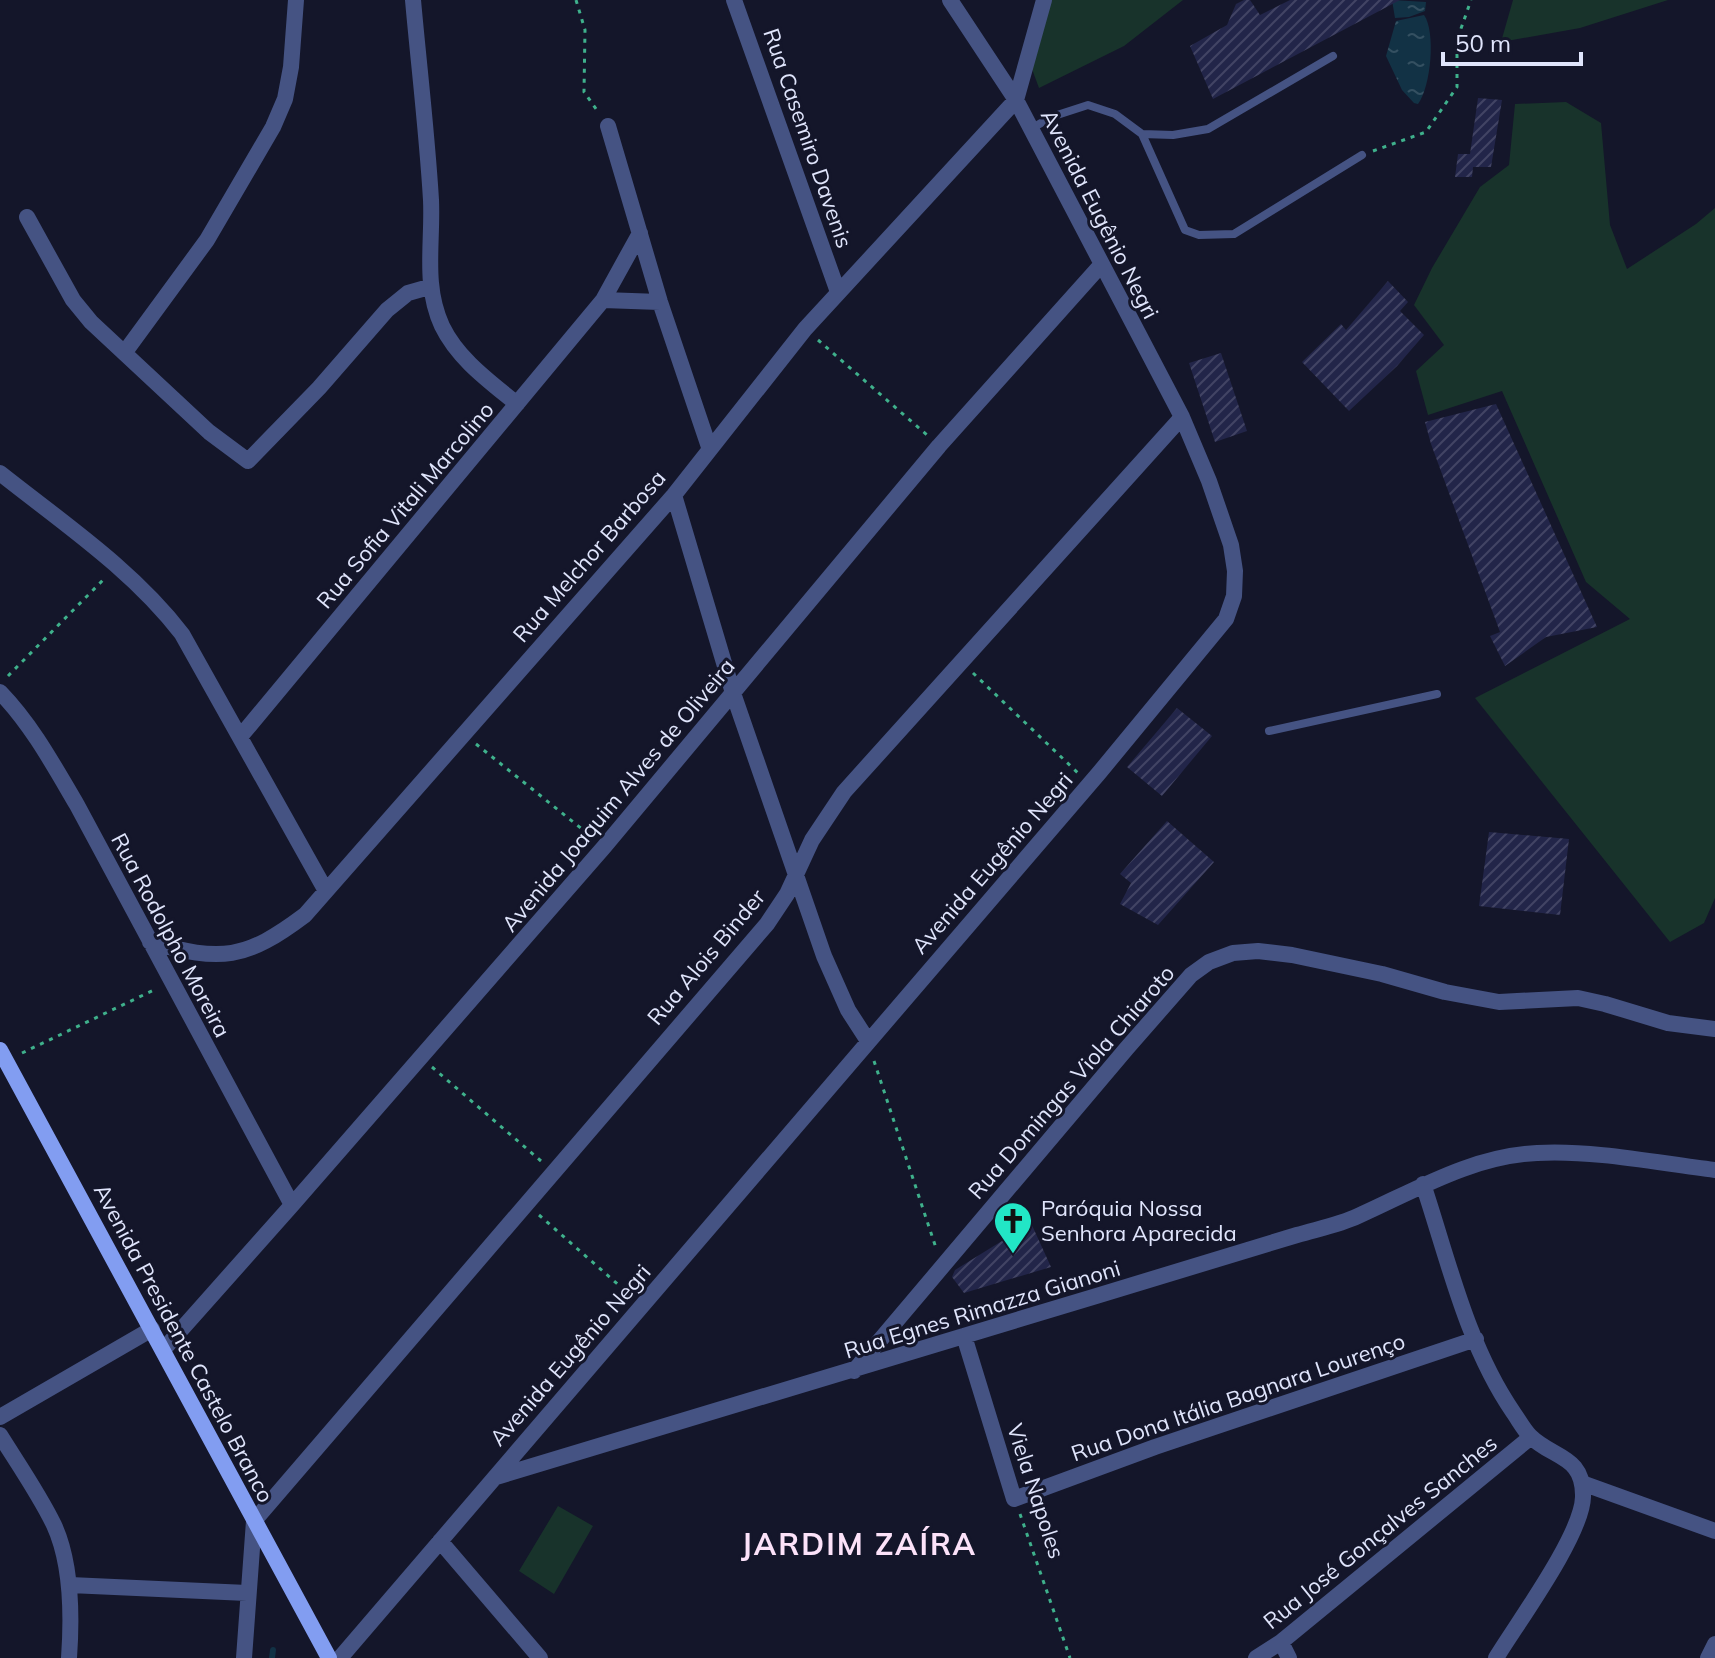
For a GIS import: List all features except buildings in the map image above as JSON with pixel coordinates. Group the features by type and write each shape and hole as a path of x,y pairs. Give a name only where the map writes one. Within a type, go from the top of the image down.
{"street":[{"path":"125,352 207,240 273,127 285,99 291,67 296,0"},
{"path":"413,0 431,201 429,287 434,308 451,342 468,362 517,404"},
{"name":"Rua Casemiro Davenis","path":"734,0 838,292"},
{"name":"Avenida Eugênio Negri","path":"330,1657 440,1541 1089,784 1226,619 1234,596 1235,571 1231,545 1182,417 1016,100 950,0"},
{"path":"1016,100 1044,0"},
{"name":"Rua Melchor Barbosa","path":"150,942 191,953 247,951 305,915 674,495 805,329 1016,100"},
{"path":"608,126 660,302 709,447"},
{"path":"27,217 73,300 91,322 209,432 248,461 319,388 387,310 408,293 429,287"},
{"name":"Rua Sofia Vitali Marcolino","path":"240,737 603,300 640,233"},
{"name":"Avenida Joaquim Alves de Oliveira","path":"164,1349 604,847 939,446 1101,265"},
{"path":"603,300 660,302"},
{"name":"Rua Alois Binder","path":"254,1521 767,924 797,874 812,840 844,792 1182,417"},
{"path":"0,473 116,566 163,609 182,634 326,891"},
{"path":"674,495 733,693 824,956 848,1010 868,1041"},
{"name":"Rua Rodolpho Moreira","path":"0,692 16,708 45,750 292,1205"},
{"name":"Rua Domingas Viola Chiaroto","path":"853,1372 1191,975 1209,962 1233,953 1258,951 1292,955 1499,1002 1578,998 1668,1023 1715,1029"},
{"name":"Avenida Presidente Castelo Branco","path":"3,1056 330,1657"},
{"name":"Rua Egnes Rimazza Gianoni","path":"494,1477 853,1372 1355,1218 1423,1184 1498,1159 1536,1153 1586,1154 1715,1170"},
{"path":"1423,1184 1476,1339 1511,1409 1531,1437 1566,1458 1582,1483 1583,1499 1570,1539 1496,1658"},
{"path":"0,1417 152,1329"},
{"name":"Viela Napoles","path":"964,1336 1014,1499"},
{"name":"Rua Dona Itália Bagnara Lourenço","path":"1014,1499 1155,1447 1476,1339"},
{"path":"0,1435 55,1527 70,1585 72,1616 69,1658"},
{"name":"Rua José Gonçalves Sanches","path":"1256,1658 1281,1642 1531,1437"},
{"path":"1582,1483 1715,1531"},
{"path":"244,1658 254,1521"},
{"path":"440,1541 540,1658"},
{"path":"70,1585 247,1593"},
{"path":"1281,1642 1289,1658"},
{"path":"1708,1658 1715,1644"}],"lane":[{"path":"1142,134 1173,135 1208,129 1333,56"},
{"path":"1031,129 1051,117 1088,105 1115,114 1142,134 1185,230 1199,235 1234,234 1362,155"},
{"path":"1269,731 1437,694"}],"path":[{"path":"576,0 585,30 584,92 608,126"},
{"path":"1362,155 1426,132 1457,87 1457,40 1471,0"},
{"path":"805,329 939,446"},
{"path":"0,685 116,566"},
{"path":"962,663 1089,784"},
{"path":"464,734 604,847"},
{"path":"3,1056 170,982"},
{"path":"868,1041 942,1267"},
{"path":"421,1058 553,1172"},
{"path":"526,1204 642,1305"},
{"name":"Viela Napoles","path":"1014,1499 1070,1658"}],"green space":[{"path":"1048,0 1183,0 1124,46 1039,88 1029,61"},
{"path":"1513,0 1668,0 1580,28 1501,42"},
{"path":"1566,102 1601,123 1610,225 1627,269 1715,208 1715,898 1704,923 1670,942 1475,698 1630,619 1586,582 1502,391 1428,415 1416,371 1444,345 1414,305 1480,187 1509,165 1515,104"},
{"path":"558,1506 593,1526 554,1594 519,1571"}],"water":[{"path":"1392,0 1426,2 1425,11 1395,18"},
{"path":"1424,15 1431,46 1426,85 1418,104 1402,90 1386,56 1396,21"}],"waterway":[{"path":"272,1658 273,1650"}],"place":[{"name":"Paróquia Nossa Senhora Aparecida","path":"1013,1255"}],"district":[{"name":"JARDIM ZAÍRA","path":"859,1545"}]}
